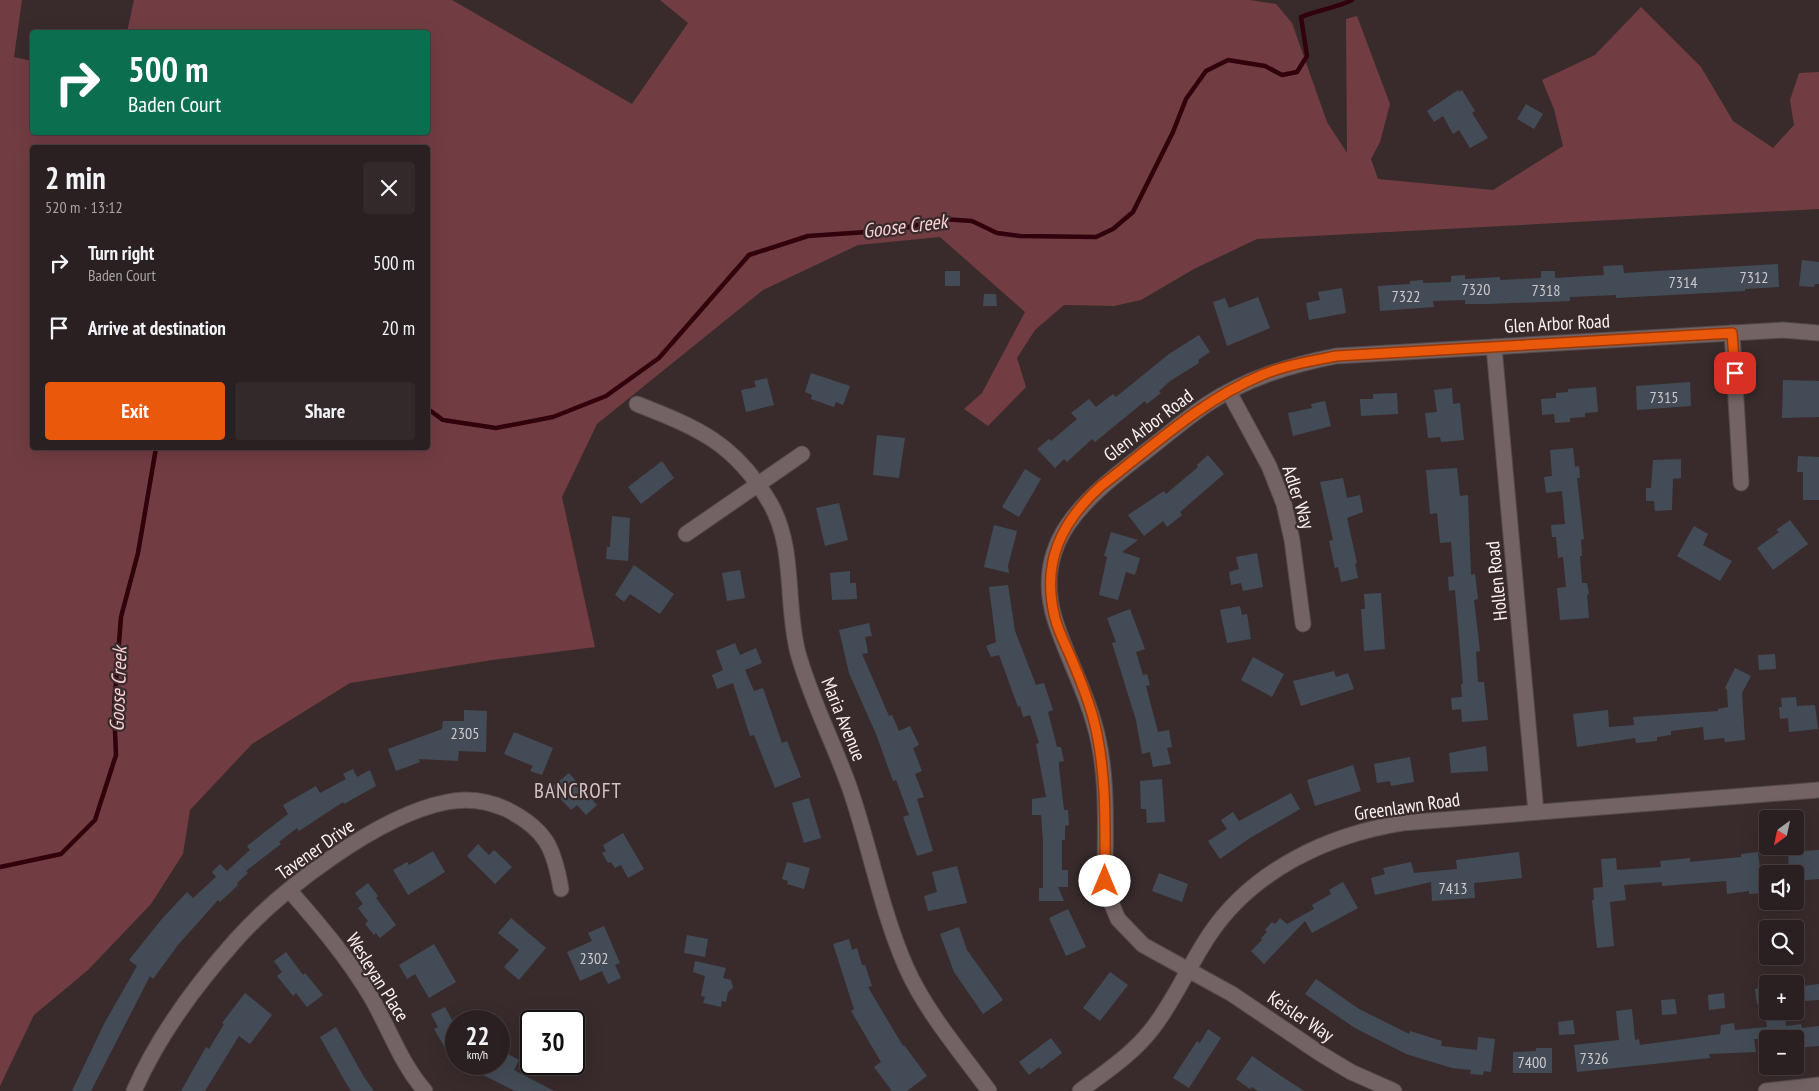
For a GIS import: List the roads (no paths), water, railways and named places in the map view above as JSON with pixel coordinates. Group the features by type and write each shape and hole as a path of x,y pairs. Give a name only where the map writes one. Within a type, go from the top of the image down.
{"street":[{"name":"Glen Arbor Road","path":"1187,970 1143,945 1132,936 1118,919 1107,893 1102,762 1095,724 1079,677 1055,620 1051,598 1050,575 1061,536 1084,502 1207,404 1279,370 1336,356 1783,330 1819,334"},
{"path":"1732,333 1741,483"},
{"name":"Hollen Road","path":"1494,347 1536,812"},
{"name":"Adler Way","path":"1229,392 1269,466 1284,504 1292,540 1303,624"},
{"name":"Maria Avenue","path":"637,404 705,433 745,466 770,504 783,534 798,650 806,678 842,766 865,832 890,924 906,967 928,1008 990,1091"},
{"path":"686,534 802,454"},
{"name":"Greenlawn Road","path":"1080,1091 1131,1051 1152,1030 1211,932 1242,898 1269,875 1302,854 1335,839 1370,828 1402,823 1819,790"},
{"name":"Tavener Drive","path":"134,1091 161,1039 197,986 236,940 289,890 346,848 389,824 431,806 464,800 503,808 538,832 551,847 556,858 561,889"},
{"name":"Wesleyan Place","path":"289,890 340,950 371,997 407,1066 424,1091"},
{"name":"Keisler Way","path":"1187,970 1269,1018 1351,1072 1394,1091"},
{"path":"1766,1091 1819,1085"}],"waterway":[{"name":"Goose Creek","path":"430,410 443,420 496,428 553,417 606,396 659,358 749,255 808,236 896,230 943,219 972,221 997,233 1020,236 1096,237 1113,229 1133,212 1173,132 1186,99 1206,71 1228,60 1265,66 1282,75 1297,72 1307,56 1301,17 1352,0"},
{"name":"Goose Creek","path":"0,867 61,854 95,820 116,755 114,707 121,617 138,553 156,450"}],"district":[{"name":"BANCROFT","path":"578,790"}]}
